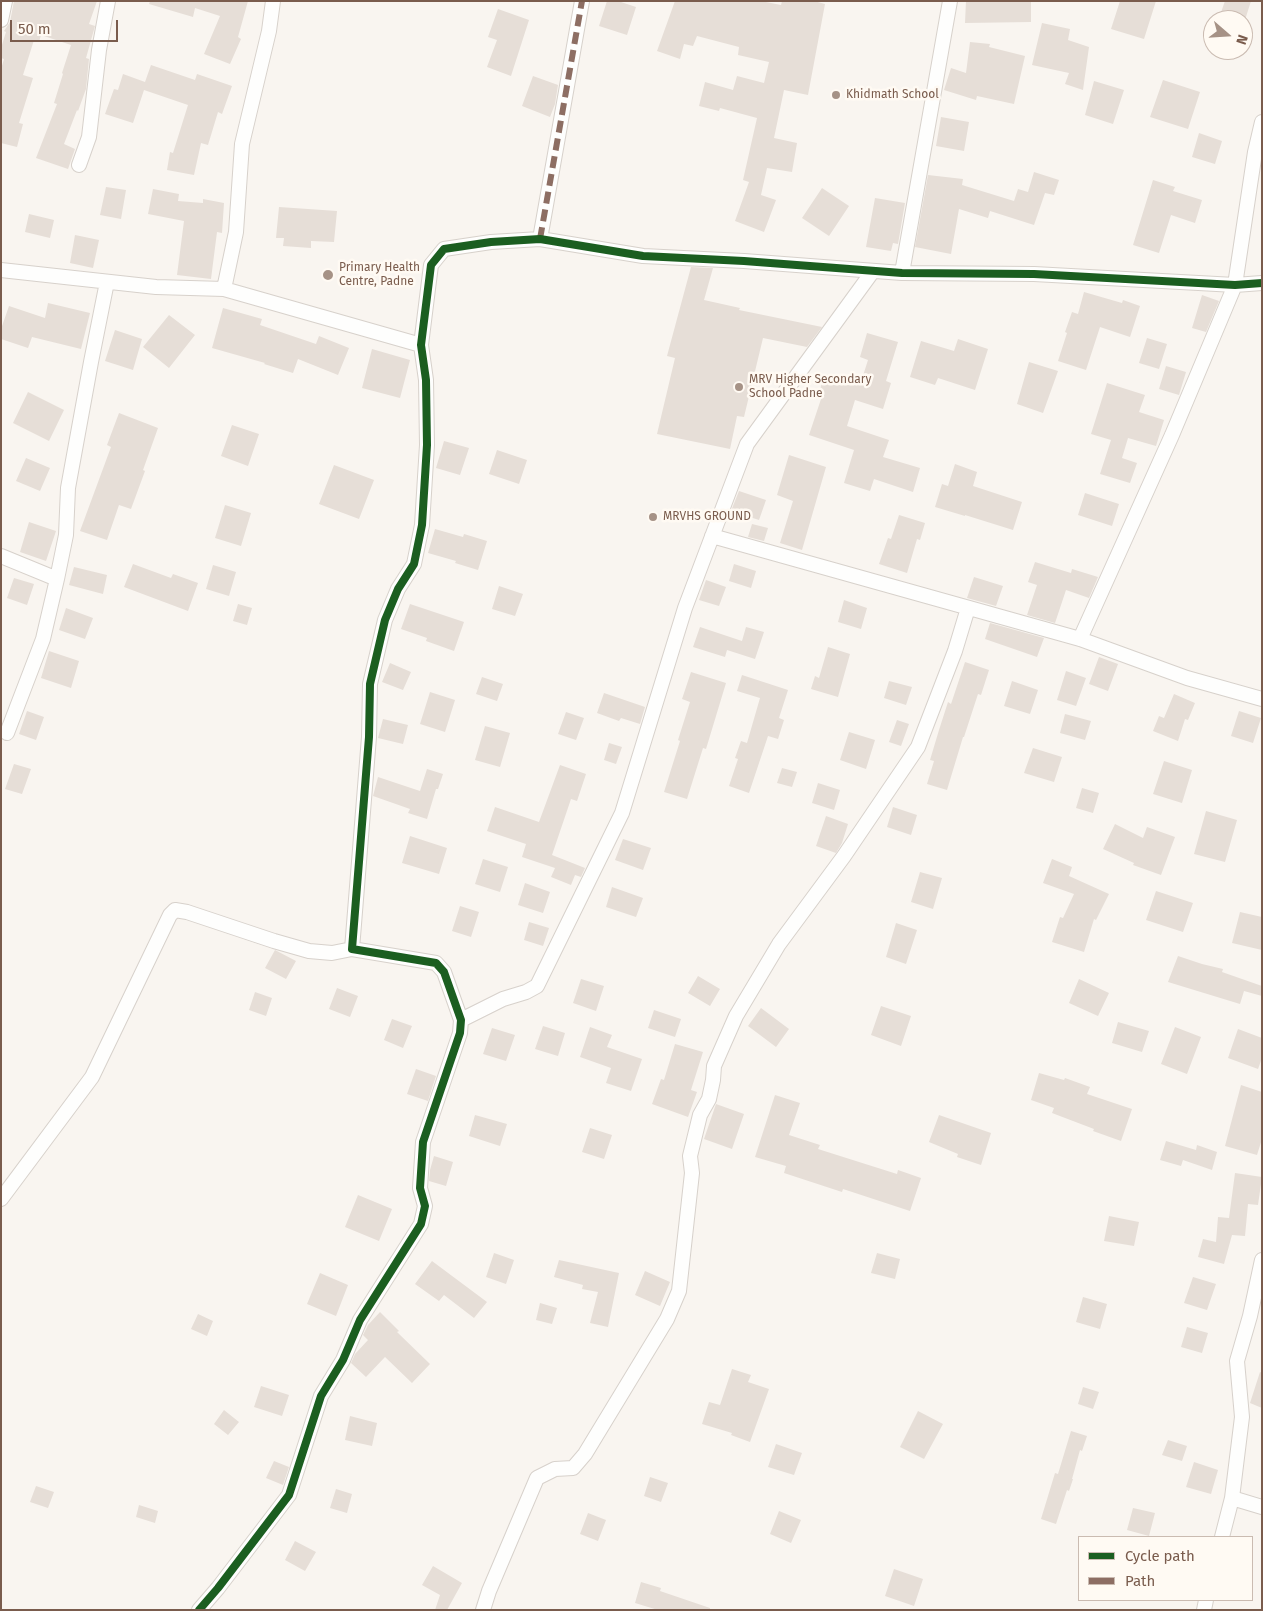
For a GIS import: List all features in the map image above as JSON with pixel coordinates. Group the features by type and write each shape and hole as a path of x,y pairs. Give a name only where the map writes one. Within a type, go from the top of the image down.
{"street":[{"path":"1,20 5,1"},
{"path":"79,166 89,137 98,58 108,1"},
{"path":"224,289 236,232 242,144 269,31 273,1"},
{"path":"540,239 582,1"},
{"path":"902,273 950,1"},
{"path":"1080,640 1172,435 1234,285 1255,152 1262,122"},
{"path":"352,949 369,737 370,684 385,620 398,589 414,564 422,525 427,445 426,380 421,345 431,265 444,249 491,242 540,239 643,256 744,261 902,273 1034,274 1234,285 1262,283"},
{"path":"1,270 156,287 224,289 421,345"},
{"path":"462,1020 503,999 526,992 537,986 622,813 684,608 747,444 873,271"},
{"path":"7,733 43,639 57,579 66,535 68,488 107,282"},
{"path":"712,536 1080,640 1187,678 1262,699"},
{"path":"1,556 57,579"},
{"path":"482,1610 537,1478 555,1469 573,1468 589,1447 667,1319 680,1283 692,1173 690,1156 700,1115 709,1099 714,1066 736,1016 779,944 844,856 918,748 955,651 968,608"},
{"path":"1,1199 92,1077 140,975 170,915 175,910 187,912 309,951 332,953 352,949 436,963 444,972 462,1020 460,1033 423,1142 420,1188 425,1206 421,1224 360,1320 343,1360 321,1396 289,1495 218,1588 198,1610"},
{"path":"1222,1536 1232,1498 1242,1417 1237,1361 1250,1316 1262,1260"},
{"path":"1232,1498 1262,1507"}],"building":[{"path":"14,1 97,1 89,24 95,26 86,58 89,59 86,89 64,144 75,149 68,169 36,158 57,104 54,103 71,45 41,35 39,42 34,40 23,75 33,78 19,123 23,124 17,147 1,143 1,69 4,59 1,58 1,48 6,32 4,31 10,22"},
{"path":"150,1 248,1 238,37 241,39 230,64 204,54 220,16 195,8 193,17 149,4"},
{"path":"607,1 618,1 636,7 627,35 599,26"},
{"path":"675,1 761,1 781,5 782,1 814,1 825,4 808,95 784,90 774,138 797,143 792,172 767,168 761,195 776,200 764,232 735,221 749,182 743,180 757,118 720,108 719,111 699,106 705,82 733,90 737,76 764,83 769,62 738,55 739,47 697,36 693,46 684,44 680,59 657,51"},
{"path":"966,1 1031,1 1031,22 965,23"},
{"path":"1120,1 1156,1 1144,39 1111,29"},
{"path":"1225,1 1251,1 1248,10 1222,10"},
{"path":"498,9 529,20 511,76 487,67 497,40 488,37"},
{"path":"1042,23 1070,29 1068,40 1089,47 1083,90 1065,84 1069,73 1032,65"},
{"path":"970,42 990,44 989,47 1025,56 1014,104 977,96 976,100 944,90 951,68 966,73"},
{"path":"151,65 195,80 197,74 232,86 222,114 218,112 208,145 201,143 194,175 167,170 170,152 173,153 188,105 144,90 133,123 105,114 114,89 118,90 123,74 145,82"},
{"path":"533,76 558,85 555,104 550,117 522,106"},
{"path":"1163,80 1200,92 1188,129 1150,117"},
{"path":"1094,81 1124,90 1113,124 1085,115"},
{"path":"941,117 969,122 964,151 936,146"},
{"path":"1199,133 1222,141 1215,164 1192,157"},
{"path":"1034,172 1059,180 1054,195 1045,193 1034,225 990,211 988,218 959,209 951,254 915,247 928,175 963,179 962,185 1014,201 1018,189 1028,192"},
{"path":"1153,180 1175,187 1173,191 1202,200 1195,223 1171,215 1159,253 1133,245"},
{"path":"106,187 126,190 121,219 100,215"},
{"path":"822,188 849,206 829,236 802,218"},
{"path":"153,189 179,194 178,201 203,203 203,199 224,203 222,233 217,232 211,279 177,275 184,221 148,214"},
{"path":"875,198 905,203 898,244 893,243 891,251 866,247"},
{"path":"279,207 337,211 334,242 311,241 311,248 283,246 284,238 276,238"},
{"path":"29,214 54,220 50,238 25,232"},
{"path":"75,235 99,240 93,268 70,263"},
{"path":"691,267 713,268 704,300 740,308 739,310 822,327 807,347 763,338 744,417 737,416 730,449 657,434 675,358 667,356"},
{"path":"1084,292 1122,303 1123,300 1140,306 1130,337 1100,327 1086,370 1058,361 1072,312 1078,314"},
{"path":"1202,295 1219,301 1206,332 1192,328"},
{"path":"48,303 90,313 81,349 32,337 28,348 1,339 1,329 9,306 45,318"},
{"path":"223,308 262,319 260,325 316,344 319,336 349,348 338,375 298,359 293,373 212,348"},
{"path":"169,315 195,335 169,368 143,347"},
{"path":"115,330 142,339 133,370 105,361"},
{"path":"867,333 898,342 886,381 891,383 883,409 855,400 847,426 889,440 883,457 920,468 913,492 874,479 870,491 844,483 854,450 809,435 822,396 818,395 825,374 860,385 868,360 860,357"},
{"path":"1147,338 1167,344 1159,369 1139,363"},
{"path":"958,339 988,349 975,390 938,378 935,385 910,377 921,341 954,351"},
{"path":"372,349 410,360 400,398 362,388"},
{"path":"1029,362 1058,371 1043,413 1017,404"},
{"path":"1166,366 1186,372 1179,395 1159,389"},
{"path":"1107,383 1145,395 1139,412 1164,420 1156,446 1128,438 1122,458 1137,463 1130,483 1100,474 1111,440 1091,434"},
{"path":"28,392 64,410 49,441 13,423"},
{"path":"119,413 158,428 131,509 119,505 107,540 80,531 111,447 107,445"},
{"path":"232,425 259,434 248,466 221,456"},
{"path":"444,441 469,448 460,475 436,468"},
{"path":"497,450 527,460 519,484 489,474"},
{"path":"789,455 826,467 802,550 780,543 793,501 777,495"},
{"path":"26,458 50,468 40,491 16,481"},
{"path":"955,464 977,472 973,486 1022,502 1013,530 935,507 942,484 948,486"},
{"path":"334,465 374,480 359,519 319,504"},
{"path":"739,491 766,500 759,520 731,511"},
{"path":"1085,493 1119,504 1112,526 1078,515"},
{"path":"225,505 251,513 241,546 215,538"},
{"path":"899,515 925,523 920,540 917,539 907,573 879,564 888,538 891,539"},
{"path":"29,522 56,531 46,561 20,552"},
{"path":"752,524 768,528 764,541 748,537"},
{"path":"435,529 463,537 464,534 487,541 478,570 428,553"},
{"path":"1035,562 1071,573 1072,569 1098,577 1089,598 1066,590 1055,623 1027,615 1037,585 1028,582"},
{"path":"133,564 171,578 173,574 198,583 188,611 124,587"},
{"path":"734,564 756,571 751,588 729,581"},
{"path":"213,565 236,572 229,596 206,589"},
{"path":"74,567 107,575 103,594 69,585"},
{"path":"974,577 1003,586 996,606 967,598"},
{"path":"14,578 34,584 27,605 7,598"},
{"path":"706,580 726,587 719,606 699,600"},
{"path":"499,586 523,594 515,616 492,609"},
{"path":"844,600 867,608 861,629 838,622"},
{"path":"238,604 252,608 247,625 233,621"},
{"path":"410,604 464,622 454,651 426,641 427,638 401,629"},
{"path":"66,608 93,618 85,639 59,630"},
{"path":"990,623 1044,638 1037,657 985,639"},
{"path":"700,627 742,641 746,627 764,632 755,659 727,650 725,657 693,647"},
{"path":"828,647 850,654 838,697 811,689 815,676 819,678"},
{"path":"49,651 79,661 71,688 41,678"},
{"path":"1099,657 1118,664 1108,691 1089,684"},
{"path":"965,662 989,670 981,695 978,694 947,790 927,784 934,761 930,760 948,702 951,704"},
{"path":"390,663 411,672 403,690 382,682"},
{"path":"1066,671 1086,678 1076,706 1057,700"},
{"path":"691,672 726,683 706,749 703,748 687,799 664,792 690,702 682,699"},
{"path":"742,675 788,690 779,718 784,720 778,739 768,736 749,793 729,786 738,759 735,758 741,741 747,743 760,698 737,691"},
{"path":"482,677 503,684 497,701 476,694"},
{"path":"889,681 912,687 906,705 884,698"},
{"path":"1012,681 1038,690 1030,714 1004,706"},
{"path":"430,692 455,700 445,732 420,724"},
{"path":"604,693 645,707 640,724 621,718 619,721 597,713"},
{"path":"1174,694 1195,703 1188,720 1185,719 1178,741 1153,731 1159,716 1164,718"},
{"path":"27,711 44,717 36,740 19,734"},
{"path":"1239,711 1261,718 1253,743 1231,736"},
{"path":"566,712 584,718 576,740 558,734"},
{"path":"1065,714 1091,721 1085,740 1060,733"},
{"path":"383,719 408,725 403,744 378,738"},
{"path":"897,720 909,724 901,746 889,742"},
{"path":"485,726 510,733 500,767 475,760"},
{"path":"849,732 875,740 866,769 840,760"},
{"path":"609,743 622,747 616,764 604,760"},
{"path":"1033,748 1062,757 1054,782 1024,773"},
{"path":"1164,761 1192,770 1182,803 1153,794"},
{"path":"14,764 31,769 22,794 5,789"},
{"path":"560,765 586,774 577,801 571,799 552,855 585,868 581,877 575,875 571,885 551,877 555,868 522,857 526,844 487,831 495,807 539,822"},
{"path":"782,768 797,772 792,787 777,783"},
{"path":"427,769 443,774 438,789 436,789 427,819 408,813 410,809 373,796 378,777 420,791"},
{"path":"818,783 840,790 834,810 812,803"},
{"path":"1082,788 1099,793 1093,813 1076,808"},
{"path":"893,807 917,815 911,835 887,827"},
{"path":"1206,811 1237,820 1225,862 1194,854"},
{"path":"826,816 848,824 842,843 836,853 816,846"},
{"path":"1115,824 1143,838 1147,827 1175,837 1161,875 1133,865 1134,863 1103,849"},
{"path":"410,836 447,848 439,874 402,863"},
{"path":"623,839 651,848 643,870 615,860"},
{"path":"483,859 508,867 500,892 475,884"},
{"path":"1052,859 1072,867 1069,876 1109,894 1096,920 1094,919 1084,952 1052,942 1060,917 1063,918 1074,894 1043,883"},
{"path":"920,872 942,878 933,909 911,902"},
{"path":"525,883 550,892 543,913 518,905"},
{"path":"612,887 643,898 636,917 606,907"},
{"path":"1156,891 1193,903 1183,932 1146,920"},
{"path":"460,906 479,912 471,937 452,931"},
{"path":"1240,912 1262,917 1262,950 1232,943"},
{"path":"529,922 549,928 543,946 524,940"},
{"path":"896,923 917,930 906,964 886,957"},
{"path":"275,950 296,961 286,979 265,968"},
{"path":"1178,956 1223,969 1222,972 1262,986 1262,996 1244,991 1240,1004 1168,982"},
{"path":"698,976 720,989 710,1006 688,993"},
{"path":"581,979 604,986 596,1011 573,1003"},
{"path":"1079,979 1109,993 1098,1016 1069,1003"},
{"path":"337,988 358,996 350,1017 329,1009"},
{"path":"255,992 272,998 266,1016 249,1010"},
{"path":"881,1006 911,1016 901,1046 871,1035"},
{"path":"761,1008 789,1029 776,1047 748,1026"},
{"path":"654,1010 681,1019 675,1037 648,1028"},
{"path":"392,1019 412,1026 403,1048 384,1040"},
{"path":"1118,1022 1149,1031 1142,1052 1112,1043"},
{"path":"543,1026 565,1033 558,1056 535,1049"},
{"path":"590,1027 612,1035 607,1047 642,1059 631,1091 606,1083 611,1068 580,1057"},
{"path":"1175,1027 1201,1037 1187,1074 1161,1064"},
{"path":"492,1028 515,1035 506,1061 483,1054"},
{"path":"1238,1029 1262,1038 1262,1058 1258,1069 1228,1058"},
{"path":"675,1044 703,1052 691,1090 697,1092 688,1117 652,1104 661,1079 664,1080"},
{"path":"416,1069 436,1076 428,1101 407,1094"},
{"path":"1039,1073 1064,1080 1065,1078 1090,1087 1087,1094 1132,1109 1121,1141 1052,1113 1054,1108 1031,1100"},
{"path":"1241,1085 1262,1092 1262,1139 1257,1155 1225,1146"},
{"path":"775,1095 800,1103 789,1135 820,1145 818,1149 897,1174 898,1170 921,1178 910,1211 843,1189 842,1192 784,1173 786,1166 755,1157"},
{"path":"716,1104 744,1114 732,1149 704,1139"},
{"path":"475,1115 507,1124 500,1146 469,1136"},
{"path":"939,1115 991,1133 981,1165 957,1157 958,1154 929,1142"},
{"path":"590,1128 612,1135 604,1159 582,1152"},
{"path":"1166,1141 1196,1150 1197,1145 1217,1152 1212,1170 1183,1160 1181,1166 1160,1160"},
{"path":"434,1156 453,1162 446,1186 429,1181"},
{"path":"1235,1173 1262,1177 1258,1205 1248,1204 1245,1236 1232,1235 1224,1264 1198,1257 1203,1239 1216,1242 1218,1217 1229,1218"},
{"path":"358,1195 392,1209 379,1241 345,1227"},
{"path":"1109,1216 1139,1222 1134,1246 1104,1241"},
{"path":"494,1253 514,1260 506,1284 486,1277"},
{"path":"877,1253 900,1259 895,1279 871,1273"},
{"path":"559,1260 619,1273 608,1327 590,1323 598,1292 582,1289 583,1285 554,1277"},
{"path":"432,1261 487,1302 474,1318 444,1295 439,1301 415,1284"},
{"path":"645,1271 670,1282 660,1306 635,1295"},
{"path":"320,1273 348,1285 336,1316 307,1304"},
{"path":"1193,1277 1216,1284 1207,1310 1184,1303"},
{"path":"1083,1297 1107,1304 1100,1329 1076,1322"},
{"path":"540,1303 557,1308 552,1324 536,1320"},
{"path":"380,1312 399,1331 397,1332 430,1364 412,1383 385,1357 366,1377 351,1363 355,1354 368,1340 363,1335 368,1325"},
{"path":"198,1314 213,1321 207,1336 191,1329"},
{"path":"1187,1327 1208,1333 1202,1353 1181,1347"},
{"path":"732,1369 751,1375 748,1382 769,1389 750,1442 731,1435 732,1433 702,1424 709,1402 720,1405"},
{"path":"1260,1372 1262,1373 1262,1408 1250,1403"},
{"path":"261,1386 289,1395 282,1416 254,1407"},
{"path":"1083,1387 1099,1392 1093,1409 1078,1404"},
{"path":"224,1410 239,1422 228,1435 214,1424"},
{"path":"918,1411 943,1424 924,1459 900,1447"},
{"path":"350,1416 377,1423 372,1446 345,1440"},
{"path":"1071,1431 1087,1436 1082,1451 1080,1450 1073,1479 1069,1491 1067,1490 1056,1524 1041,1519 1055,1473 1058,1474"},
{"path":"1168,1440 1187,1446 1182,1461 1162,1455"},
{"path":"776,1444 802,1453 794,1475 768,1467"},
{"path":"274,1461 289,1467 283,1485 266,1478"},
{"path":"1194,1462 1218,1470 1211,1494 1186,1487"},
{"path":"650,1477 668,1483 661,1502 644,1496"},
{"path":"36,1486 54,1492 48,1508 30,1502"},
{"path":"336,1489 352,1494 347,1513 330,1508"},
{"path":"139,1505 158,1511 155,1523 136,1517"},
{"path":"1133,1508 1155,1513 1149,1536 1127,1530"},
{"path":"779,1511 801,1520 791,1543 770,1534"},
{"path":"588,1513 606,1520 598,1541 580,1534"},
{"path":"295,1541 316,1552 305,1571 285,1560"},
{"path":"433,1566 462,1583 447,1610 435,1610 440,1595 422,1585"},
{"path":"894,1569 923,1579 914,1606 885,1596"},
{"path":"641,1582 661,1588 660,1591 710,1608 710,1610 658,1610 635,1603"}],"marked path":[{"path":"540,239 582,1"}],"cycle path":[{"path":"199,1610 289,1495 321,1396 343,1360 360,1320 421,1224 425,1206 420,1188 423,1142 460,1033 461,1020 444,972 436,963 352,949 369,737 370,684 385,620 398,589 414,564 422,525 427,445 426,380 421,345 431,265 444,249 491,242 540,239 643,256 744,261 902,273 1034,274 1235,285 1262,283"}],"place":[{"name":"Khidmath School","path":"836,95"},
{"name":"Primary Health Centre, Padne","path":"328,275"},
{"name":"MRV Higher Secondary School Padne","path":"739,387"},
{"name":"MRVHS GROUND","path":"653,517"}]}
